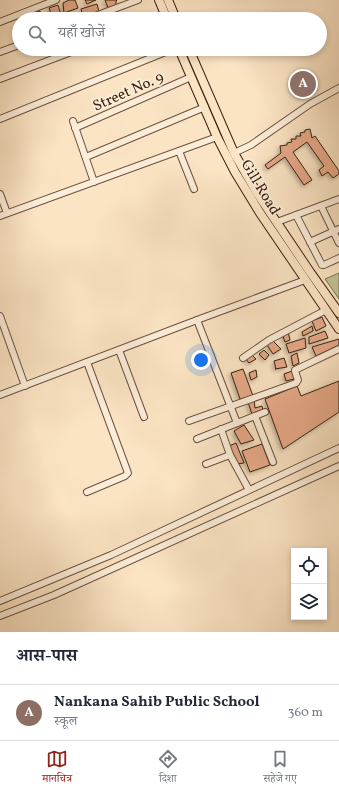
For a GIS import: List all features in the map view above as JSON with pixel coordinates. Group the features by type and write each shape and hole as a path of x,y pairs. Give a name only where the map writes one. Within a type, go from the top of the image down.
{"main road":[{"path":"159,0 162,12"},
{"path":"168,0 173,12"},
{"name":"Gill Road","path":"182,56 217,137 235,172 305,280 339,329"},
{"name":"Gill Road","path":"192,56 234,153 257,193 339,313"}],"street":[{"path":"25,12 56,0"},
{"path":"106,12 138,0"},
{"path":"0,22 12,17"},
{"path":"0,52 12,47"},
{"path":"0,79 61,56"},
{"path":"0,119 156,56"},
{"name":"Street No. 9","path":"75,128 191,77"},
{"path":"234,153 257,141 307,106 339,88"},
{"path":"86,157 204,107"},
{"path":"73,121 94,182"},
{"path":"0,216 217,137"},
{"path":"179,151 194,189"},
{"path":"0,194 7,213"},
{"path":"277,222 339,199"},
{"path":"321,206 336,230 339,243"},
{"path":"296,215 322,265 327,265 339,258"},
{"path":"310,242 336,230"},
{"path":"0,395 305,280"},
{"path":"243,358 269,340 326,310"},
{"path":"0,316 25,386"},
{"path":"197,320 237,423"},
{"path":"189,421 296,383 298,380 295,370 339,349"},
{"path":"119,350 144,417"},
{"path":"87,362 128,473 125,476 87,492"},
{"path":"196,438 265,412"},
{"path":"255,416 273,462"},
{"path":"221,429 230,455 249,490"},
{"path":"0,601 111,555 339,448"},
{"path":"206,464 230,455"},
{"path":"0,616 54,595 339,466"}],"green space":[{"path":"339,273 339,299 325,279"}],"building":[{"path":"69,0 75,0 78,8 64,12 63,3"},
{"path":"85,0 96,0 87,4"},
{"path":"105,0 117,0 116,5 108,8"},
{"path":"97,4 99,12 82,12 81,9"},
{"path":"58,5 60,12 50,12 49,8"},
{"path":"310,129 312,138 315,136 339,171 339,174 333,178 328,172 322,176 319,170 324,166 307,142 293,152 312,180 304,185 285,157 268,169 265,165 281,153 280,146 287,145 287,143 292,142 291,139 296,139 296,136 301,136 300,133"},
{"path":"322,317 326,326 316,331 312,321"},
{"path":"312,326 313,331 303,336 302,332"},
{"path":"288,331 290,340 285,342 282,333"},
{"path":"325,331 328,338 309,344 309,337"},
{"path":"305,338 306,348 289,353 286,344"},
{"path":"339,339 339,345 316,356 312,347"},
{"path":"273,341 281,349 273,354 267,345"},
{"path":"264,350 269,355 265,360 259,354"},
{"path":"297,353 299,363 293,366 291,356"},
{"path":"251,354 256,359 249,363 245,358"},
{"path":"284,358 287,367 276,369 274,361"},
{"path":"243,369 253,396 240,399 231,373"},
{"path":"256,370 257,377 251,380 249,373"},
{"path":"292,371 294,379 286,381 284,374"},
{"path":"339,381 339,412 283,449 265,399 297,386 301,396"},
{"path":"254,400 255,408 262,406 263,411 252,414 248,402"},
{"path":"244,425 254,440 241,444 234,431"},
{"path":"236,443 244,463 236,464 229,446"},
{"path":"262,444 270,465 250,472 242,451"}],"place":[{"name":"Nankana Sahib Public School","path":"303,84"}]}
